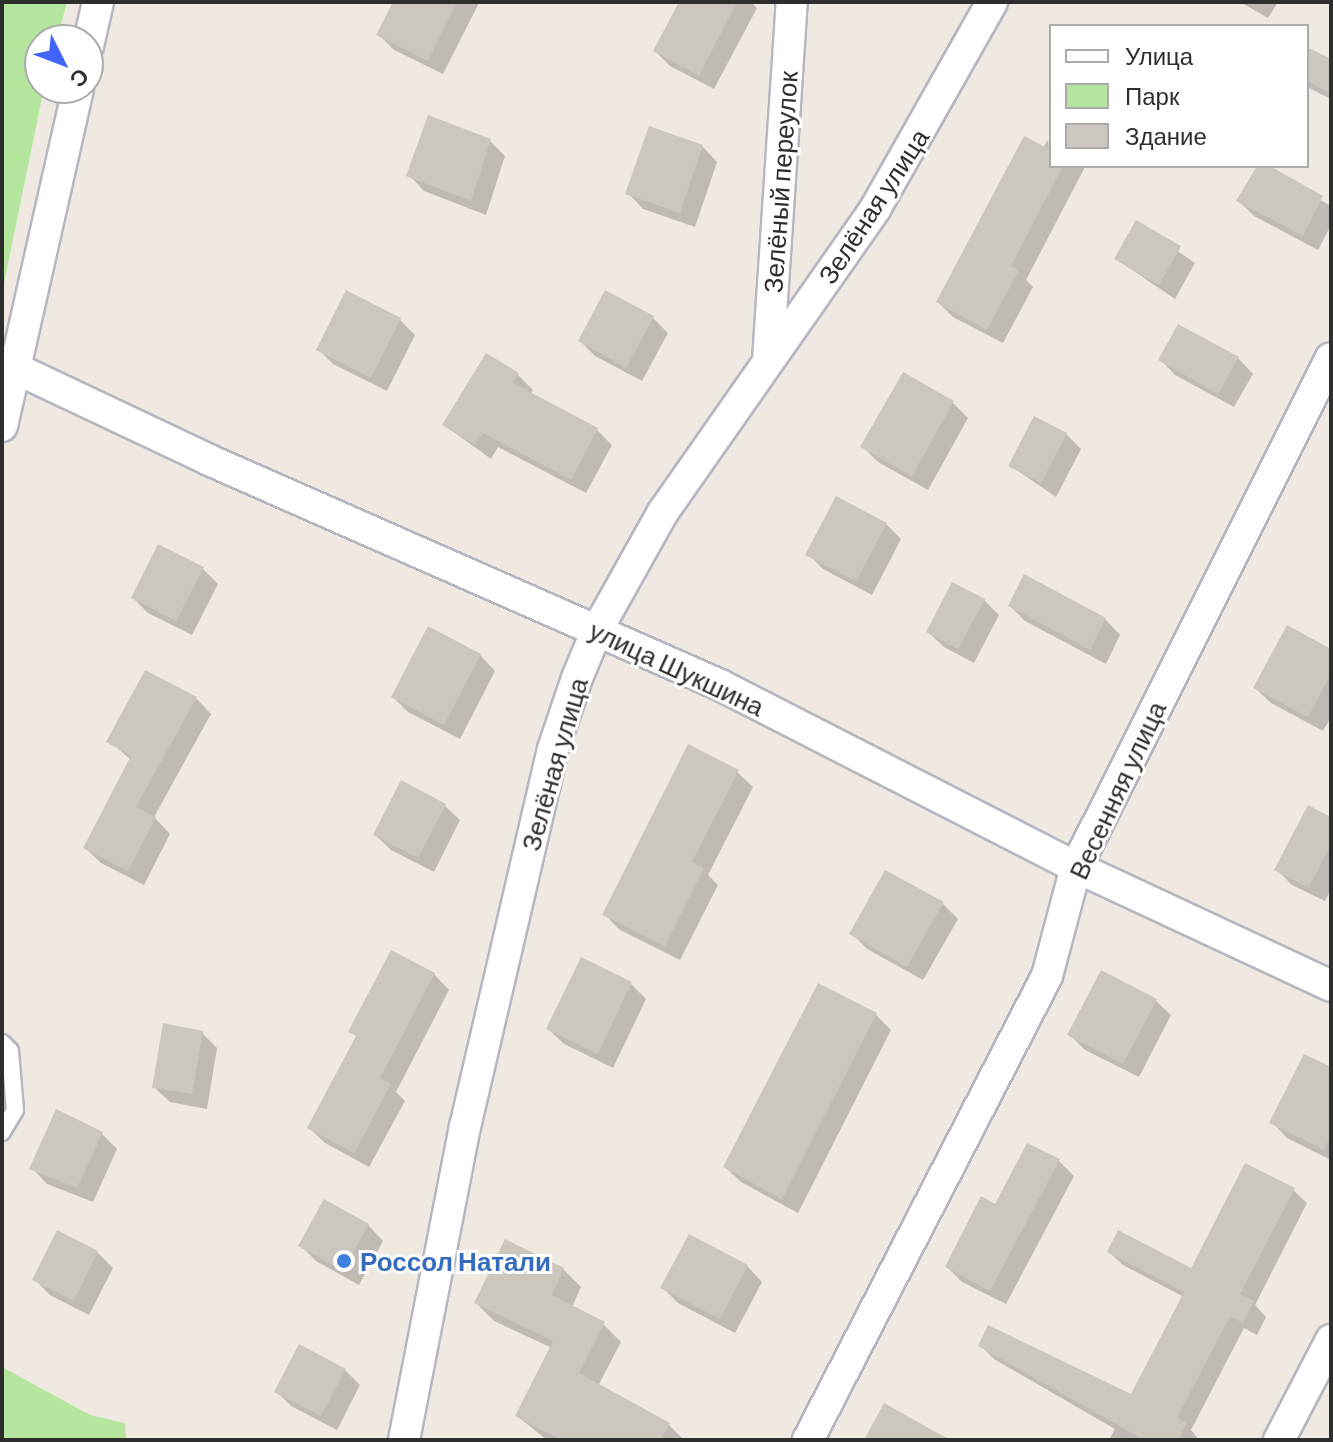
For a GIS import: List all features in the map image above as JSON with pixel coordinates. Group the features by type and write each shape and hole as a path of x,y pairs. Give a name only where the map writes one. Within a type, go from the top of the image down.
{"street":[{"path":"93,24 98,2"},
{"name":"Зелёный переулок","path":"767,361 792,2"},
{"name":"Зелёная улица","path":"404,1440 465,1127 549,764 597,630 663,512 875,209 992,2"},
{"path":"2,426 8,364 74,104"},
{"name":"Весенняя улица","path":"808,1440 1047,976 1076,867 1331,358"},
{"name":"улица Шукшина","path":"8,364 209,460 720,685 1076,867 1331,986"},
{"path":"1279,1440 1331,1340"}],"lane":[{"path":"2,1043 10,1051 15,1110 2,1132"}],"green space":[{"path":"2,2 67,2 61,24 24,24 24,104 41,104 2,293"},
{"path":"2,1367 90,1415 125,1423 126,1440 2,1440"}],"building":[{"path":"393,2 457,2 428,61 376,35"},
{"path":"679,2 737,2 699,76 653,51"},
{"path":"1309,48 1331,59 1331,94 1309,82"},
{"path":"428,115 491,139 471,201 406,176"},
{"path":"649,126 703,145 680,213 625,194"},
{"path":"1024,136 1049,149 1049,168 1062,168 1011,266 1019,270 987,330 936,302"},
{"path":"1256,168 1274,168 1323,196 1303,236 1236,201"},
{"path":"1136,220 1181,246 1159,285 1114,259"},
{"path":"346,290 401,318 371,378 316,350"},
{"path":"605,290 654,316 626,368 578,341"},
{"path":"1178,324 1239,357 1218,394 1158,360"},
{"path":"486,353 519,373 513,383 598,428 571,480 483,433 475,445 442,425"},
{"path":"903,372 954,401 912,476 860,447"},
{"path":"1034,416 1067,433 1041,483 1008,466"},
{"path":"836,496 887,523 856,581 805,555"},
{"path":"158,544 204,567 176,621 131,598"},
{"path":"1024,574 1106,618 1090,650 1008,606"},
{"path":"952,582 985,599 958,649 926,632"},
{"path":"1287,625 1331,649 1331,674 1308,717 1253,688"},
{"path":"428,626 481,654 444,725 391,697"},
{"path":"145,670 197,697 136,807 156,817 128,871 83,848 131,756 106,742"},
{"path":"688,744 739,770 692,862 704,868 665,946 602,915"},
{"path":"401,780 446,804 418,858 373,835"},
{"path":"1308,805 1331,817 1331,845 1309,888 1274,870"},
{"path":"885,870 944,902 907,967 849,934"},
{"path":"391,950 435,973 380,1078 391,1084 354,1153 307,1128 356,1036 348,1032"},
{"path":"581,957 632,982 598,1054 546,1029"},
{"path":"1101,970 1157,999 1123,1064 1067,1035"},
{"path":"818,983 877,1013 782,1199 723,1167"},
{"path":"163,1023 203,1031 192,1094 152,1088"},
{"path":"1304,1054 1331,1067 1331,1135 1324,1150 1269,1123"},
{"path":"56,1109 103,1132 77,1188 29,1169"},
{"path":"1027,1143 1060,1159 990,1291 945,1267 981,1196 995,1204"},
{"path":"1245,1163 1295,1188 1240,1294 1254,1301 1243,1323 1230,1316 1177,1418 1187,1423 1178,1440 1144,1440 978,1346 988,1325 1131,1394 1184,1292 1107,1252 1118,1230 1191,1268"},
{"path":"324,1199 369,1224 343,1271 298,1246"},
{"path":"57,1230 98,1251 74,1301 32,1280"},
{"path":"689,1234 748,1265 720,1319 660,1288"},
{"path":"505,1239 564,1268 552,1295 605,1322 579,1373 670,1423 661,1440 561,1440 515,1416 553,1341 474,1303"},
{"path":"299,1344 346,1369 321,1416 274,1392"},
{"path":"884,1403 950,1440 864,1440"}],"place":[{"name":"Россол Натали","path":"344,1261"}]}
